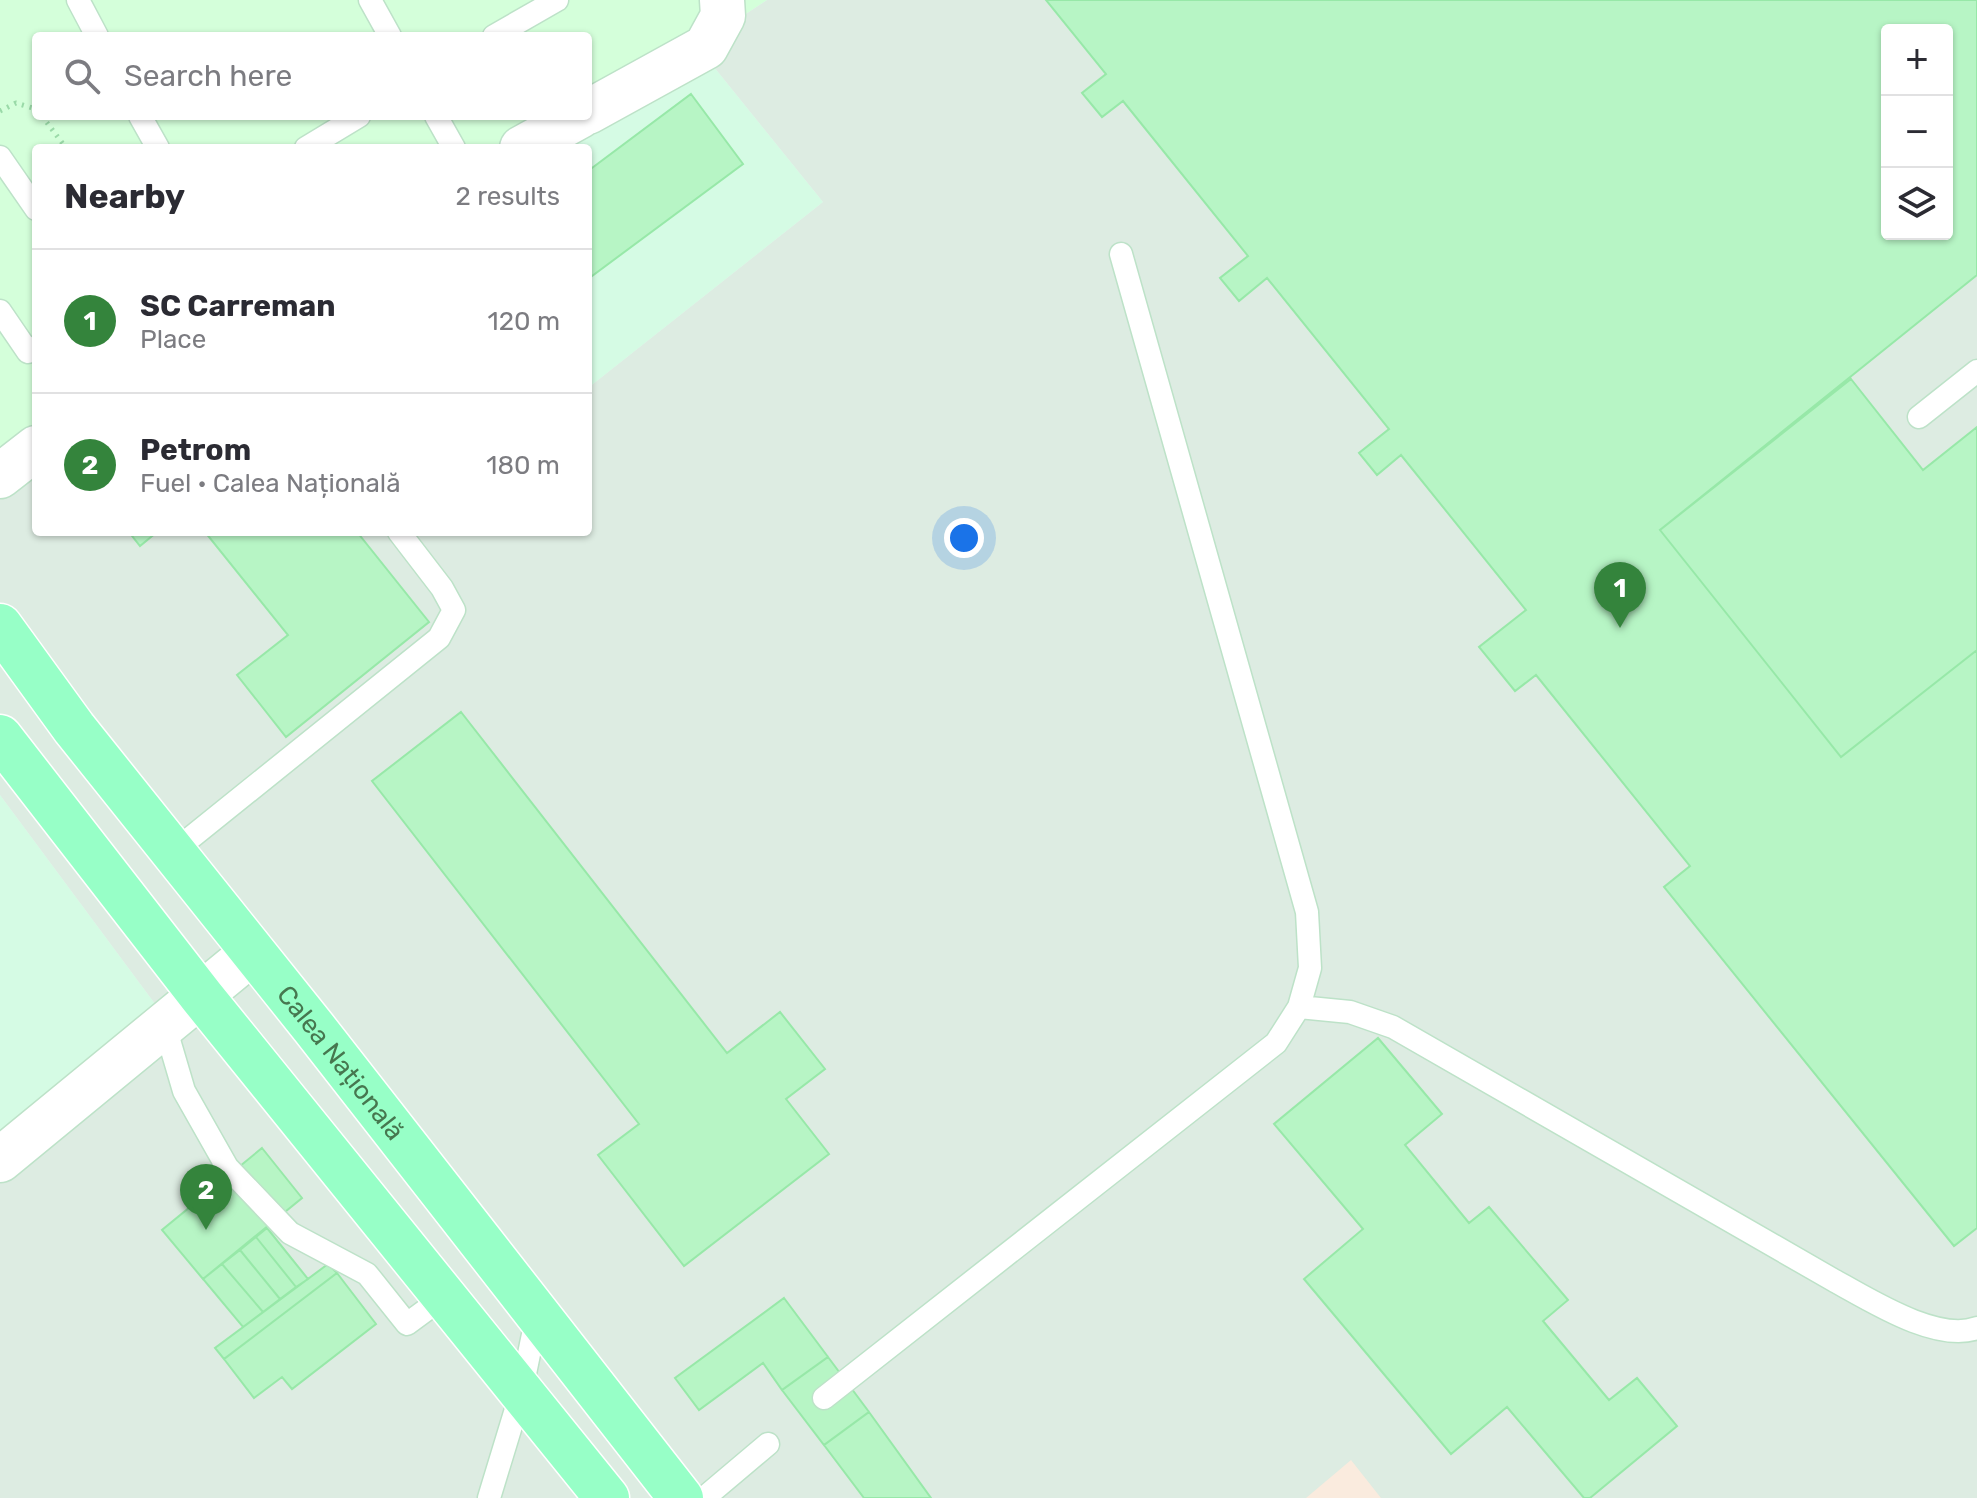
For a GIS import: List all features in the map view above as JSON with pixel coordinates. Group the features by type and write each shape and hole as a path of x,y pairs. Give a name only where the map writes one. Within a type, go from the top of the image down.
{"main road":[{"name":"Calea Națională","path":"0,626 74,728 681,1498"},
{"path":"0,737 202,997 607,1498"}],"street":[{"path":"592,110 706,47 723,16 722,0"},
{"path":"529,144 573,120"},
{"path":"0,476 32,451"},
{"path":"0,1160 253,952"}],"lane":[{"path":"78,0 95,32"},
{"path":"370,0 388,32"},
{"path":"501,32 557,0"},
{"path":"142,120 156,144"},
{"path":"313,144 352,120"},
{"path":"438,120 452,144"},
{"path":"0,157 32,203"},
{"path":"824,1398 1276,1043 1299,1007 1310,968 1307,912 1121,254"},
{"path":"0,311 28,352 32,350"},
{"path":"1919,417 1977,371"},
{"path":"173,852 439,638 454,610 442,588 402,536"},
{"path":"1299,1007 1350,1012 1393,1027 1908,1320 1965,1333 1977,1328"},
{"path":"164,1023 184,1091 227,1167 290,1233 367,1274 407,1324 445,1296"},
{"path":"489,1498 521,1393 537,1315"},
{"path":"704,1498 768,1444"}],"path":[{"path":"0,111 16,103 32,108"},
{"path":"45,120 63,144"}],"shaded area":[{"path":"0,0 767,0 592,116 592,32 32,32 32,120 585,120 549,144 32,144 32,449 0,475"},
{"path":"767,0 1977,0 1977,1498 0,1498 0,1143 161,1012 0,795 0,475 32,449 32,536 592,536 592,385 823,202 697,46"},
{"path":"697,46 823,202 592,385 592,144 549,144 585,120 592,120 592,116"},
{"path":"0,795 161,1012 0,1143"},
{"path":"1351,1460 1381,1498 1306,1498"}],"building":[{"path":"1046,0 1977,0 1977,275 1660,530 1841,757 1977,650 1977,1228 1954,1246 1664,887 1690,866 1536,675 1515,691 1479,647 1526,610 1401,455 1377,475 1359,453 1389,429 1267,278 1239,301 1220,278 1248,256 1123,101 1102,117 1082,93 1106,74"},
{"path":"691,94 743,164 592,276 592,168"},
{"path":"1851,379 1923,470 1977,427 1977,650 1841,757 1660,530"},
{"path":"132,536 152,536 140,546"},
{"path":"208,536 360,536 429,622 286,737 237,675 288,635"},
{"path":"461,712 727,1053 780,1012 825,1069 786,1099 829,1154 684,1266 598,1155 639,1124 372,781"},
{"path":"1378,1038 1442,1114 1405,1145 1469,1223 1489,1207 1568,1300 1543,1321 1609,1400 1637,1378 1677,1426 1590,1498 1584,1498 1507,1407 1451,1454 1304,1279 1363,1229 1274,1124"},
{"path":"262,1148 302,1198 203,1279 162,1230"},
{"path":"267,1228 308,1279 296,1287 256,1237"},
{"path":"256,1237 296,1287 280,1299 240,1250"},
{"path":"240,1250 280,1299 263,1312 222,1264"},
{"path":"222,1264 263,1312 243,1327 203,1279"},
{"path":"328,1264 337,1273 224,1359 215,1348"},
{"path":"337,1273 376,1324 292,1389 282,1377 254,1398 224,1359"},
{"path":"784,1298 828,1357 782,1390 763,1363 699,1410 675,1378"},
{"path":"828,1357 869,1412 824,1445 782,1390"},
{"path":"869,1412 931,1498 864,1498 824,1445"}],"place":[{"name":"SC Carreman","path":"1620,628"},
{"name":"Petrom","path":"206,1230"}]}
